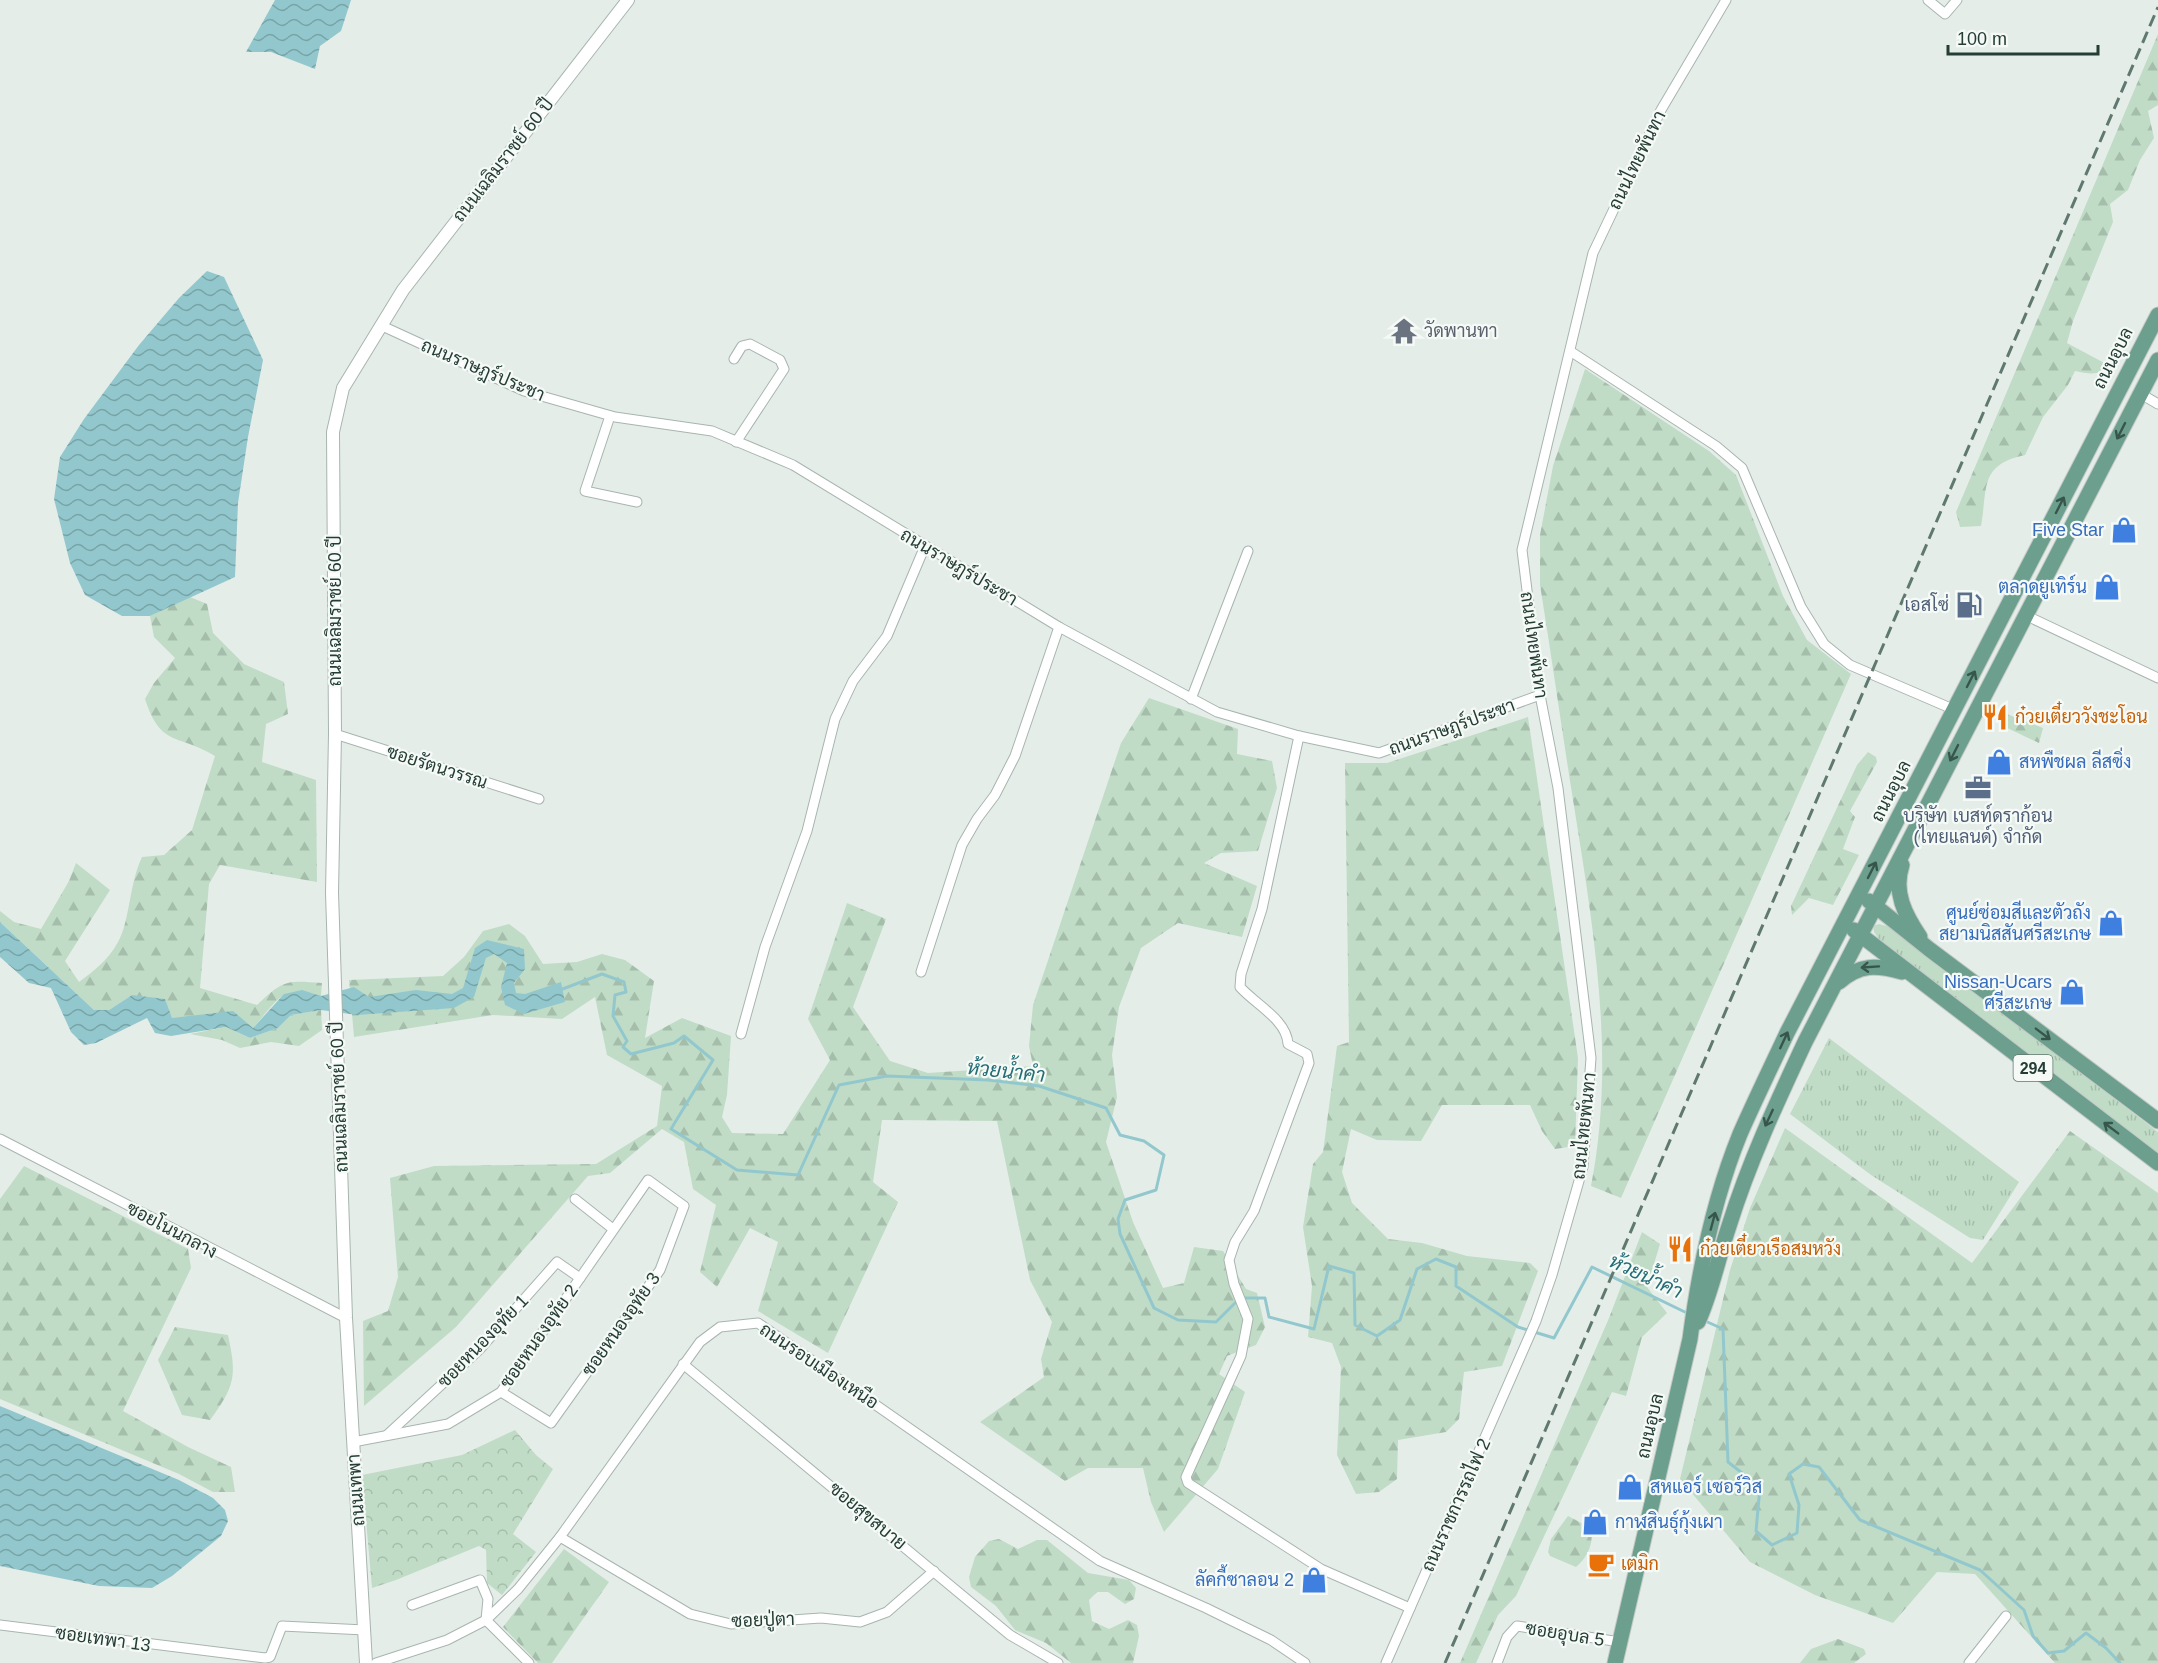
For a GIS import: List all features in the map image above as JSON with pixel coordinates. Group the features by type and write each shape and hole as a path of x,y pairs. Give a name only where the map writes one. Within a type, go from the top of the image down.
{"main road":[{"name":"ถนนอุบล","path":"1615,1663 1690,1339 1701,1301 1712,1222 1740,1135 1787,1033 2158,315"},
{"path":"1701,1301 1757,1146 1805,1042 2158,359 2140,347"},
{"path":"2022,579 2039,588"},
{"path":"1910,839 1899,875 1900,902 1911,924 1929,949"},
{"name":"294","path":"1859,895 2158,1121"},
{"name":"294","path":"1845,922 1908,973 2158,1163"},
{"path":"1836,984 1862,967 1883,966 1908,973"}],"street":[{"name":"ถนนเฉลิมราชย์ 60 ปี","path":"346,1318 333,893 335,734 333,432 343,388 380,325 471,199 628,0"},
{"name":"ถนนไทยพันทา","path":"1525,1347 1552,1275 1583,1167 1591,1058 1558,788 1540,695 1522,550 1593,253 1661,110 1726,0"},
{"path":"1928,0 1945,14 1957,0"},
{"name":"ถนนราษฎร์ประชา","path":"380,325 524,391 610,416 712,431 793,465 1059,627 1217,712 1299,736 1379,753 1540,695"},
{"path":"734,358 742,346 750,344 780,360 784,369 736,442"},
{"path":"1570,351 1716,446 1743,468 1802,607 1824,644 1850,664 1955,710"},
{"path":"2141,394 2158,404"},
{"path":"610,416 585,491 638,502"},
{"path":"741,1034 765,947 807,831 835,719 853,681 887,636 925,546"},
{"path":"1191,699 1248,551"},
{"path":"2025,615 2158,678"},
{"path":"921,972 962,845 977,819 995,795 1015,756 1059,627"},
{"name":"ซอยรัตนวรรณ","path":"335,734 539,799"},
{"path":"1299,736 1262,909 1241,974 1240,987 1253,1002 1288,1032 1288,1044 1307,1054 1310,1063 1254,1211 1235,1242 1229,1260 1234,1284 1248,1319 1241,1356 1186,1477 1188,1483 1321,1569 1410,1608"},
{"name":"ซอยโนนกลาง","path":"0,1139 346,1318"},
{"name":"ซอยหนองอุทัย 2","path":"354,1442 448,1424 501,1392 648,1180"},
{"name":"ซอยหนองอุทัย 3","path":"501,1392 551,1423 660,1270 684,1206 648,1180"},
{"path":"575,1199 613,1229"},
{"name":"ซอยหนองอุทัย 1","path":"386,1436 479,1350 557,1262 579,1278"},
{"name":"ถนนเทพา","path":"346,1318 366,1663"},
{"name":"ถนนรอบเมืองเหนือ","path":"376,1663 447,1640 486,1620 518,1589 560,1537 700,1342 720,1327 758,1323 1100,1561 1271,1640 1305,1663"},
{"name":"ถนนราชการรถไฟ 2","path":"1386,1663 1525,1347"},
{"name":"ซอยสุขสบาย","path":"683,1364 1010,1635 1058,1663"},
{"name":"ซอยปู่ตา","path":"560,1537 690,1614 731,1624 821,1618 860,1622 886,1612 934,1571"},
{"path":"412,1605 480,1580 488,1599 486,1620 529,1663"},
{"path":"1969,1663 2006,1616"},
{"name":"ซอยเทพา 13","path":"0,1625 207,1658 270,1657 282,1626 290,1624 365,1630"},
{"name":"ซอยอุบล 5","path":"1497,1663 1511,1631 1524,1626 1620,1642"}],"green space":[{"path":"2158,34 2158,105 2148,111 2154,138 2140,160 2128,190 2110,204 2113,222 2073,321 2067,343 2110,366 2094,373 2075,371 2068,385 2043,417 2025,455 2010,459 2000,465 1988,480 1981,526 1960,527 1956,512"},
{"path":"1585,369 1709,451 1736,475 1783,596 1807,640 1851,674 1621,1198 1591,1186 1602,1091 1602,1043 1595,948 1540,585 1540,535 1553,466"},
{"path":"190,597 207,604 213,633 244,664 284,682 288,714 266,724 262,762 316,780 317,882 220,865 209,884 200,988 257,1005 280,986 292,982 322,983 321,996 297,992 281,997 253,1028 172,1018 132,995 109,1010 94,1010 0,922 0,911 14,922 41,929 69,881 76,863 110,890 65,961 79,982 96,969 118,942 125,924 134,879 142,857 164,855 192,830 215,756 164,733 151,715 145,699 154,683 175,658 154,637 150,616"},
{"path":"1149,698 1238,729 1237,754 1272,761 1277,788 1258,851 1221,853 1204,863 1257,886 1242,937 1178,923 1141,948 1119,1007 1112,1055 1117,1097 1106,1142 1133,1222 1163,1288 1184,1283 1194,1247 1223,1251 1246,1289 1257,1293 1265,1327 1256,1345 1227,1356 1219,1374 1245,1392 1218,1469 1164,1532 1151,1502 1143,1468 1088,1468 1065,1481 980,1422 1044,1377 1041,1359 1052,1322 1030,1280 997,1121 882,1120 873,1182 898,1202 828,1353 758,1311 778,1242 750,1228 717,1287 700,1272 716,1205 693,1189 684,1142 662,1129 610,1173 588,1176 456,1327 364,1406 363,1321 388,1311 398,1277 390,1178 434,1166 596,1164 657,1126 662,1086 607,1055 595,997 562,1019 493,1015 354,1037 349,980 443,976 464,957 483,931 509,924 525,936 543,964 577,962 602,954 625,960 654,981 645,1038 682,1018 731,1036 727,1095 722,1117 732,1133 783,1134 830,1060 808,1019 847,903 886,919 853,1007 890,1061 928,1073 1033,1066 1029,1046 1033,1005 1121,743"},
{"path":"2007,714 2043,728 2039,743 2003,726"},
{"path":"1528,717 1578,1058 1575,1146 1555,1149 1542,1131 1530,1105 1442,1105 1421,1141 1377,1140 1351,1129 1342,1172 1352,1203 1388,1239 1422,1243 1467,1256 1530,1263 1538,1271 1502,1366 1464,1372 1459,1419 1446,1432 1398,1440 1397,1479 1379,1492 1356,1494 1337,1455 1341,1367 1332,1343 1308,1337 1312,1286 1303,1227 1313,1164 1323,1152 1337,1046 1349,1042 1345,763 1387,763"},
{"path":"1868,752 1876,757 1877,762 1850,811 1855,817 1843,849 1859,855 1833,905 1809,898 1792,915 1791,906 1857,765"},
{"path":"1879,924 1890,927 2158,1132 2158,1154 1881,942 1873,926"},
{"path":"321,1010 322,1030 299,1046 271,1042 240,1048 222,1040 190,1034 226,1027 250,1038 278,1028 291,1015"},
{"path":"1829,1038 2019,1182 1983,1240 1970,1238 1871,1175 1790,1114"},
{"path":"1785,1128 1972,1263 2070,1131 2158,1193 2158,1663 2055,1663 1975,1574 1937,1572 1893,1623 1815,1595 1750,1562 1680,1479 1730,1270 1750,1208"},
{"path":"24,1166 188,1249 191,1268 123,1411 188,1447 231,1467 235,1492 213,1492 179,1474 0,1399 0,1199"},
{"path":"1642,1232 1660,1244 1647,1287 1667,1313 1642,1337 1626,1396 1612,1392 1516,1596 1498,1615 1476,1663 1460,1663 1609,1318"},
{"path":"175,1327 228,1335 232,1380 225,1398 210,1420 182,1415 158,1360"},
{"path":"515,1430 536,1455 553,1469 513,1534 536,1552 502,1595 487,1583 486,1550 479,1546 372,1588 362,1475 462,1455"},
{"path":"1568,1516 1591,1528 1592,1539 1589,1549 1584,1559 1576,1567 1550,1556 1548,1552 1551,1539"},
{"path":"999,1539 1018,1549 1037,1540 1047,1540 1088,1573 1129,1580 1136,1588 1134,1599 1125,1604 1108,1592 1097,1592 1089,1600 1092,1621 1109,1629 1128,1620 1137,1625 1139,1636 1133,1663 1071,1663 1046,1643 1015,1630 996,1606 971,1587 969,1577 975,1557 989,1541"},
{"path":"564,1549 609,1582 552,1663 538,1663 503,1627"},
{"path":"1838,1639 1864,1649 1866,1654 1854,1663 1800,1663 1811,1649"}],"water":[{"path":"275,0 351,0 341,31 320,46 315,69 271,52 246,52"},
{"path":"207,271 224,277 263,360 238,503 235,577 150,616 122,616 85,595 70,563 54,499 60,457 84,419 139,345 179,298"},
{"path":"0,922 94,1010 109,1010 132,995 165,999 172,1018 233,1011 253,1028 284,994 302,990 321,996 354,987 369,997 416,990 452,994 463,988 475,948 487,940 524,949 525,969 514,983 516,993 525,994 561,982 565,1002 524,1014 505,1005 501,987 507,963 494,954 486,958 474,997 454,1008 357,1015 321,1010 291,1015 278,1028 250,1038 226,1027 171,1036 155,1033 147,1018 96,1043 84,1045 71,1032 51,988 29,983 0,957"},
{"path":"0,1406 179,1480 213,1498 225,1510 228,1521 221,1536 172,1576 152,1588 99,1586 0,1566"}],"waterway":[{"name":"ห้วยน้ำคำ","path":"560,990 602,974 624,982 626,992 615,995 613,1016 627,1041 623,1047 631,1054 674,1043 684,1036 713,1060 671,1129 737,1170 798,1175 839,1085 887,1076 988,1080 1039,1086 1106,1108 1120,1135 1144,1141 1164,1155 1156,1190 1125,1200 1118,1219 1120,1234 1154,1308 1178,1320 1216,1322 1240,1298 1265,1298 1269,1317 1314,1329 1329,1266 1354,1273 1355,1325 1377,1336 1400,1320 1417,1269 1436,1259 1456,1267 1456,1286 1518,1327 1554,1338 1592,1267 1689,1314"},
{"name":"ห้วยน้ำคำ","path":"1703,1320 1723,1329 1728,1462 1760,1487 1756,1531 1772,1545 1797,1533 1799,1505 1789,1474 1803,1464 1819,1467 1860,1520 1980,1570 2024,1610 2033,1636 2048,1653 2064,1651 2086,1633 2106,1648 2120,1663"}],"railway":[{"path":"1445,1663 2158,7"}],"place":[{"name":"วัดพานทา","path":"1404,331"},
{"name":"Five Star","path":"2124,530"},
{"name":"ตลาดยูเทิร์น","path":"2107,587"},
{"name":"เอสโซ่","path":"1969,605"},
{"name":"ก๋วยเตี๋ยววังชะโอน","path":"1995,717"},
{"name":"สหพืชผล ลีสซิ่ง","path":"1999,762"},
{"name":"บริษัท เบสท์ดราก้อน (ไทยแลนด์) จำกัด","path":"1978,788"},
{"name":"ศูนย์ซ่อมสีและตัวถัง สยามนิสสันศรีสะเกษ","path":"2111,923"},
{"name":"Nissan-Ucars ศรีสะเกษ","path":"2072,992"},
{"name":"ก๋วยเตี๋ยวเรือสมหวัง","path":"1680,1249"},
{"name":"สหแอร์ เซอร์วิส","path":"1630,1487"},
{"name":"กาฬสินธุ์กุ้งเผา","path":"1595,1522"},
{"name":"เตมิก","path":"1601,1564"},
{"name":"ลัคกี้ซาลอน 2","path":"1314,1580"}]}
